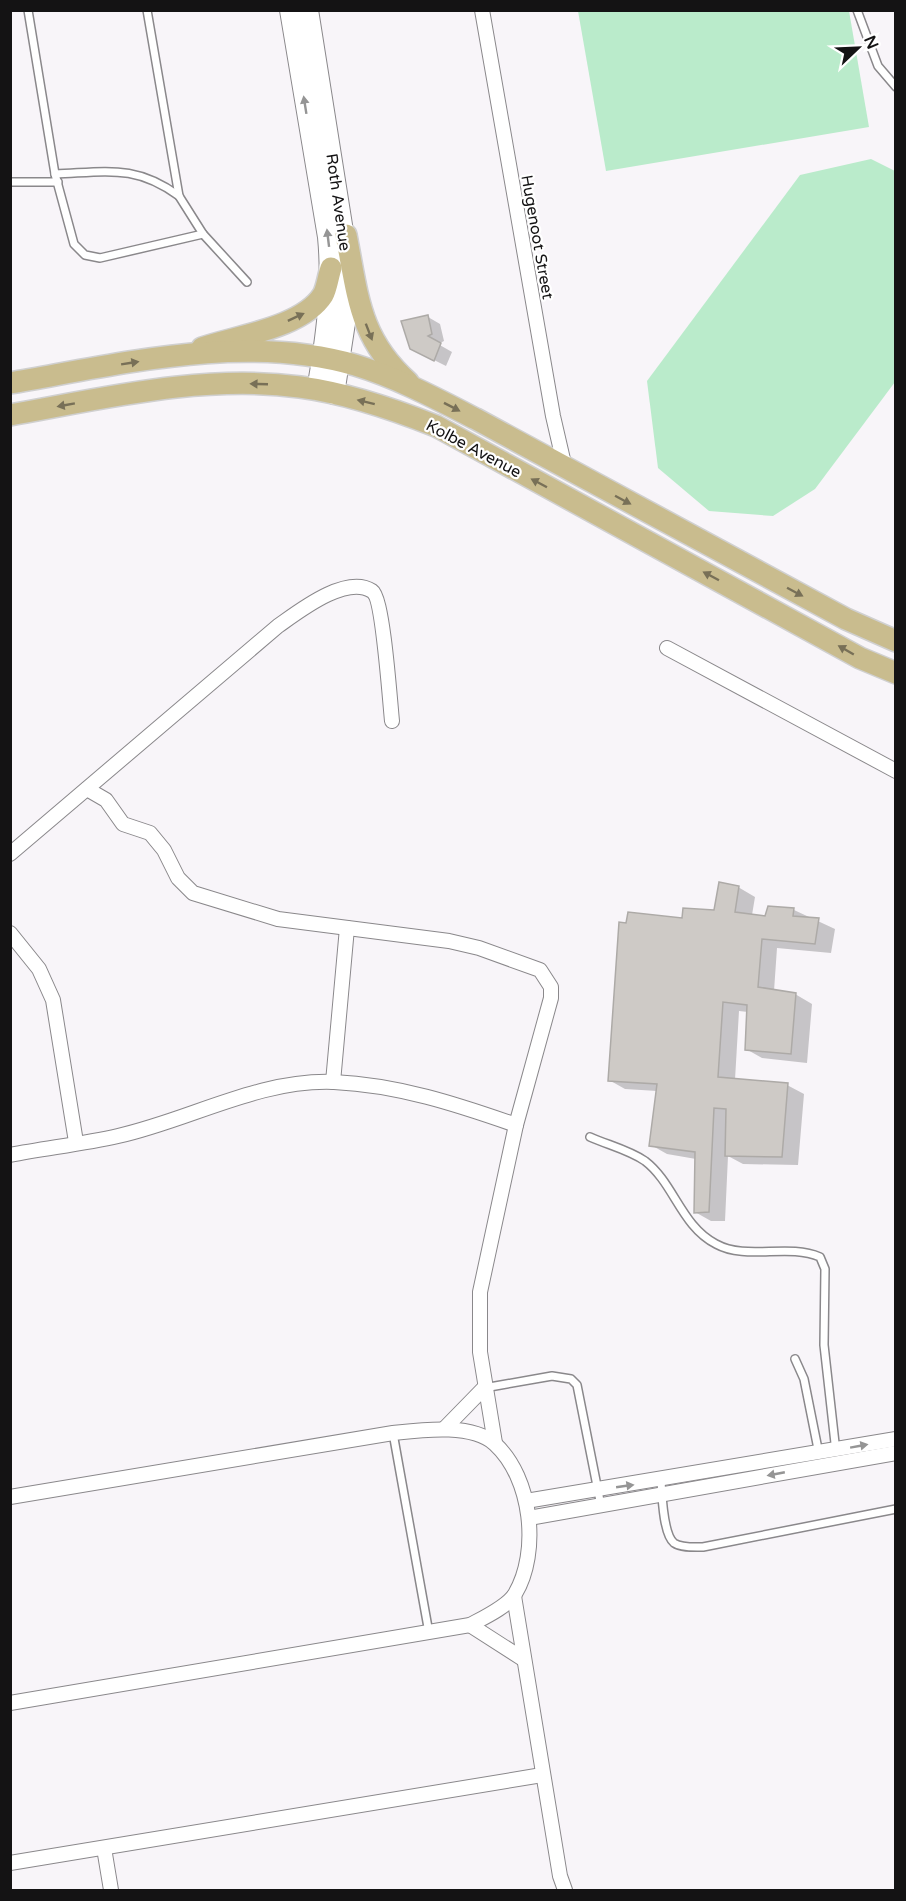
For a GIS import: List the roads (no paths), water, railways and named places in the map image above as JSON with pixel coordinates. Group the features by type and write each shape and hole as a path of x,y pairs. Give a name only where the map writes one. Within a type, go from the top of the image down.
{"main road":[{"path":"346,235 360,303 372,340 383,358 416,389"},
{"path":"181,355 266,329 304,313 324,294 331,268"},
{"name":"Kolbe Avenue","path":"10,383 181,355 250,353 331,360 416,389 846,619 896,641"},
{"name":"Kolbe Avenue","path":"10,415 128,394 235,383 326,392 389,408 436,426 860,658 896,673"}],"street":[{"name":"Roth Avenue","path":"290,10 328,237 331,268 331,360"},
{"name":"Roth Avenue","path":"308,10 346,235 349,287 331,360 326,392"},
{"name":"Hugenoot Street","path":"482,10 550,404 565,468"},
{"path":"10,854 278,626 326,594 339,590 370,589 378,600 392,721"},
{"path":"667,648 896,771"},
{"path":"87,789 106,800 123,824 150,833 164,850 178,878 193,893 278,919 416,935 479,948 540,970 548,978 551,998 516,1125 480,1292 480,1352 484,1388 495,1443 509,1463 526,1501 529,1518 529,1557 514,1596 542,1775 560,1876 565,1890"},
{"path":"333,1082 347,928"},
{"path":"10,933 39,969 54,1000 76,1142"},
{"path":"10,1155 76,1142 117,1137 286,1085 333,1082 400,1089 443,1100 516,1125"},
{"path":"444,1429 484,1388"},
{"path":"10,1497 393,1433 460,1430 495,1443"},
{"path":"526,1501 820,1459 896,1439"},
{"path":"837,1456 896,1453"},
{"path":"529,1518 662,1496 820,1459"},
{"path":"10,1703 429,1633 470,1624 514,1596"},
{"path":"470,1624 523,1659"},
{"path":"10,1863 542,1775"},
{"path":"104,1848 111,1890"}],"lane":[{"path":"28,10 56,174 74,244 85,255 100,258 203,234"},
{"path":"147,10 179,196 203,234 247,282"},
{"path":"857,10 878,66 896,87"},
{"path":"56,174 130,172 149,177 179,196"},
{"path":"10,182 58,182"},
{"path":"590,1137 645,1161 657,1174 682,1213 706,1238 717,1245 734,1250 797,1252 819,1257 825,1269 824,1346 837,1456"},
{"path":"795,1359 804,1379 820,1459"},
{"path":"484,1388 552,1376 572,1379 576,1385 601,1506"},
{"path":"393,1433 429,1633"},
{"path":"660,1481 669,1534 674,1542 681,1546 703,1547 896,1509"}]}
